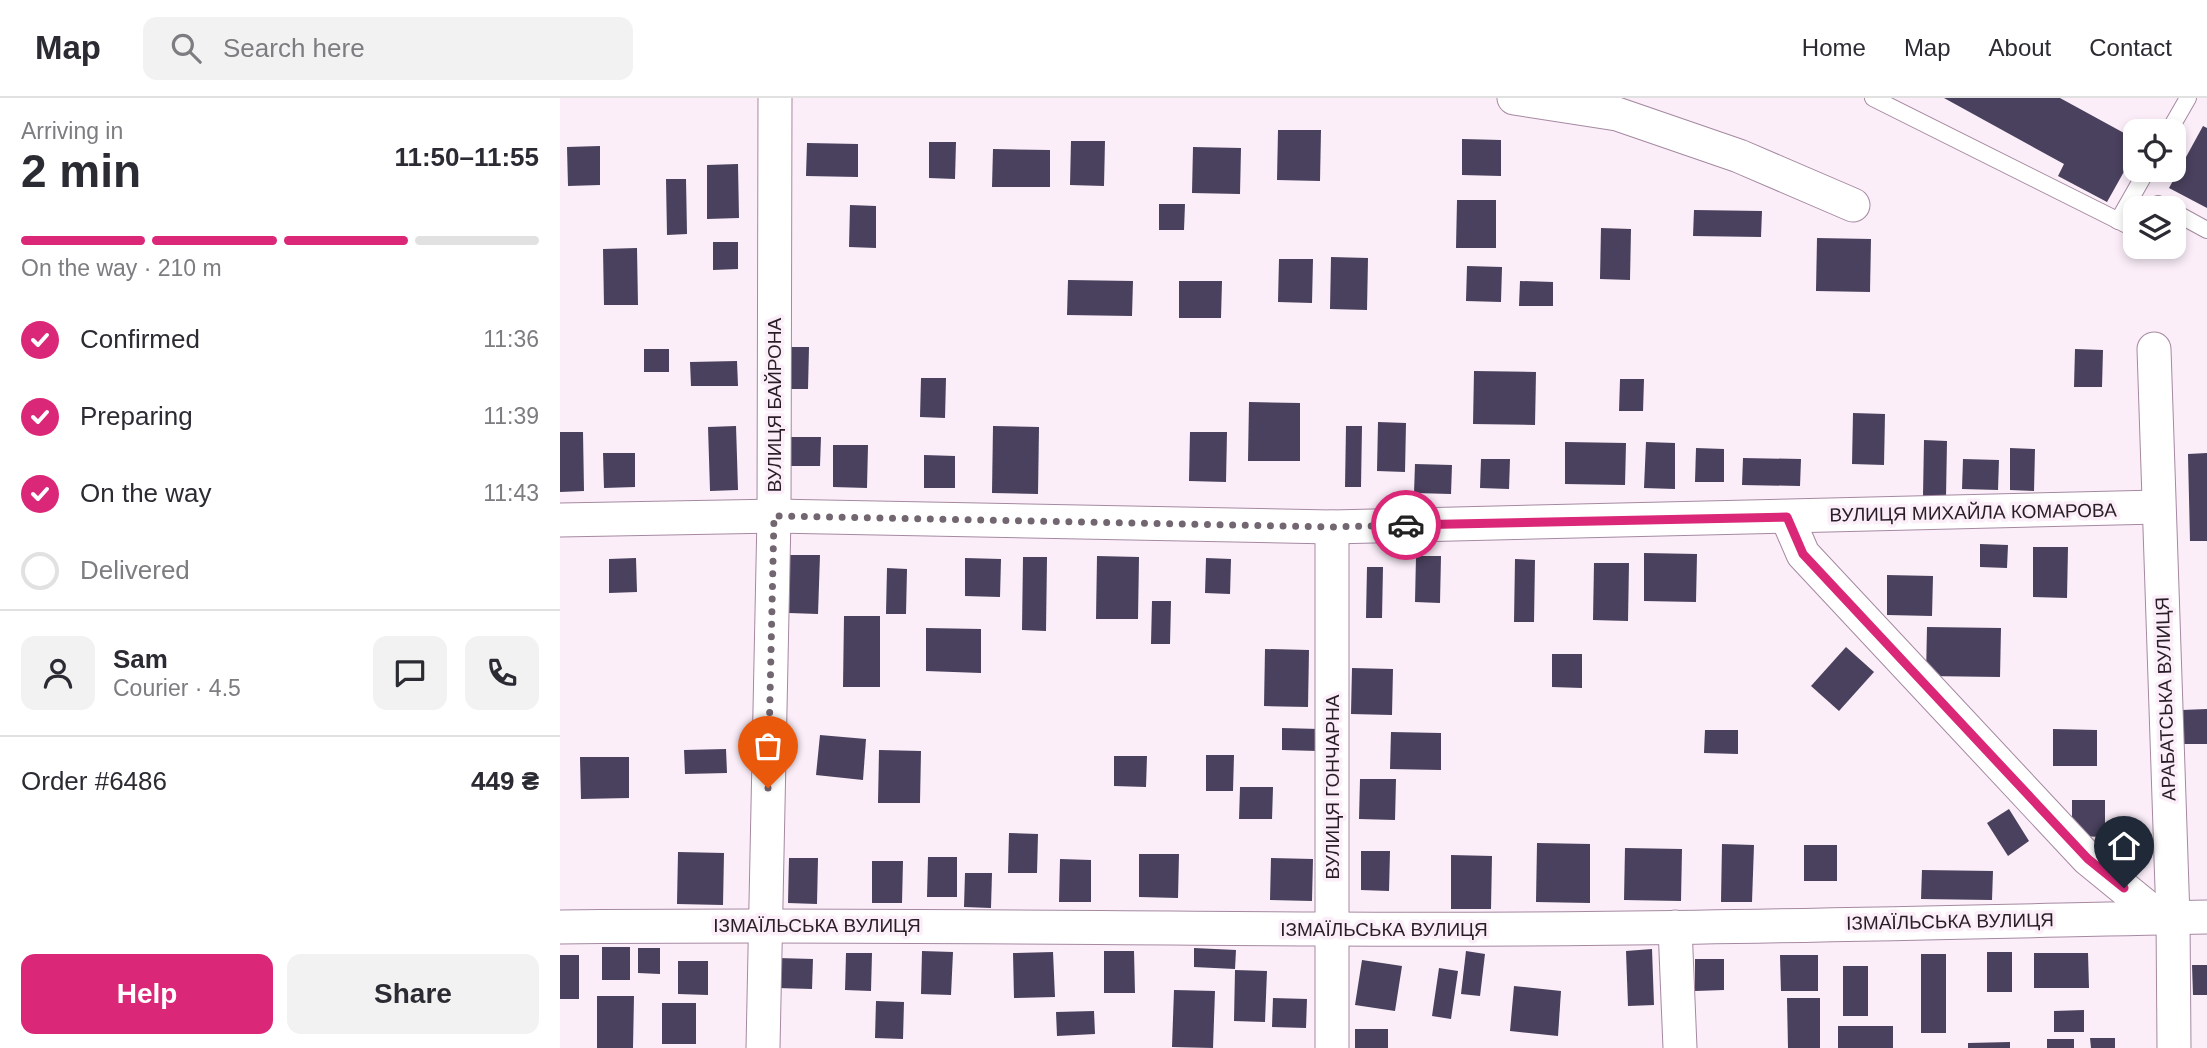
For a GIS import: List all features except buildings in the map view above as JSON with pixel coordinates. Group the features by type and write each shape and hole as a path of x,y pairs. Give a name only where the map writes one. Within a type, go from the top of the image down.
{"street":[{"name":"ВУЛИЦЯ БАЙРОНА","path":"763,1048 774,516 775,98"},
{"path":"1514,98 1617,114 1739,156 1853,205"},
{"name":"АРАБАТСЬКА ВУЛИЦЯ","path":"2154,349 2166,917 2174,1048"},
{"name":"ВУЛИЦЯ МИХАЙЛА КОМАРОВА","path":"560,520 774,516 1332,527 2158,507"},
{"path":"1787,517 1803,554 2088,859 2166,917"},
{"name":"ВУЛИЦЯ ГОНЧАРНА","path":"1332,527 1332,1048"},
{"name":"ІЗМАЇЛЬСЬКА ВУЛИЦЯ","path":"560,927 765,924 1333,929 1675,927 2207,917"},
{"path":"1675,927 1680,1048"}],"lane":[{"path":"1873,98 2123,223"},
{"path":"2176,119 2188,98"},
{"path":"2118,221 2140,182"},
{"path":"2186,219 2207,230"}],"way so far":[{"path":"768,788 774,516 1332,527 1406,525"}],"route":[{"path":"1406,525 1787,517 1803,554 2088,859 2124,888"}]}
